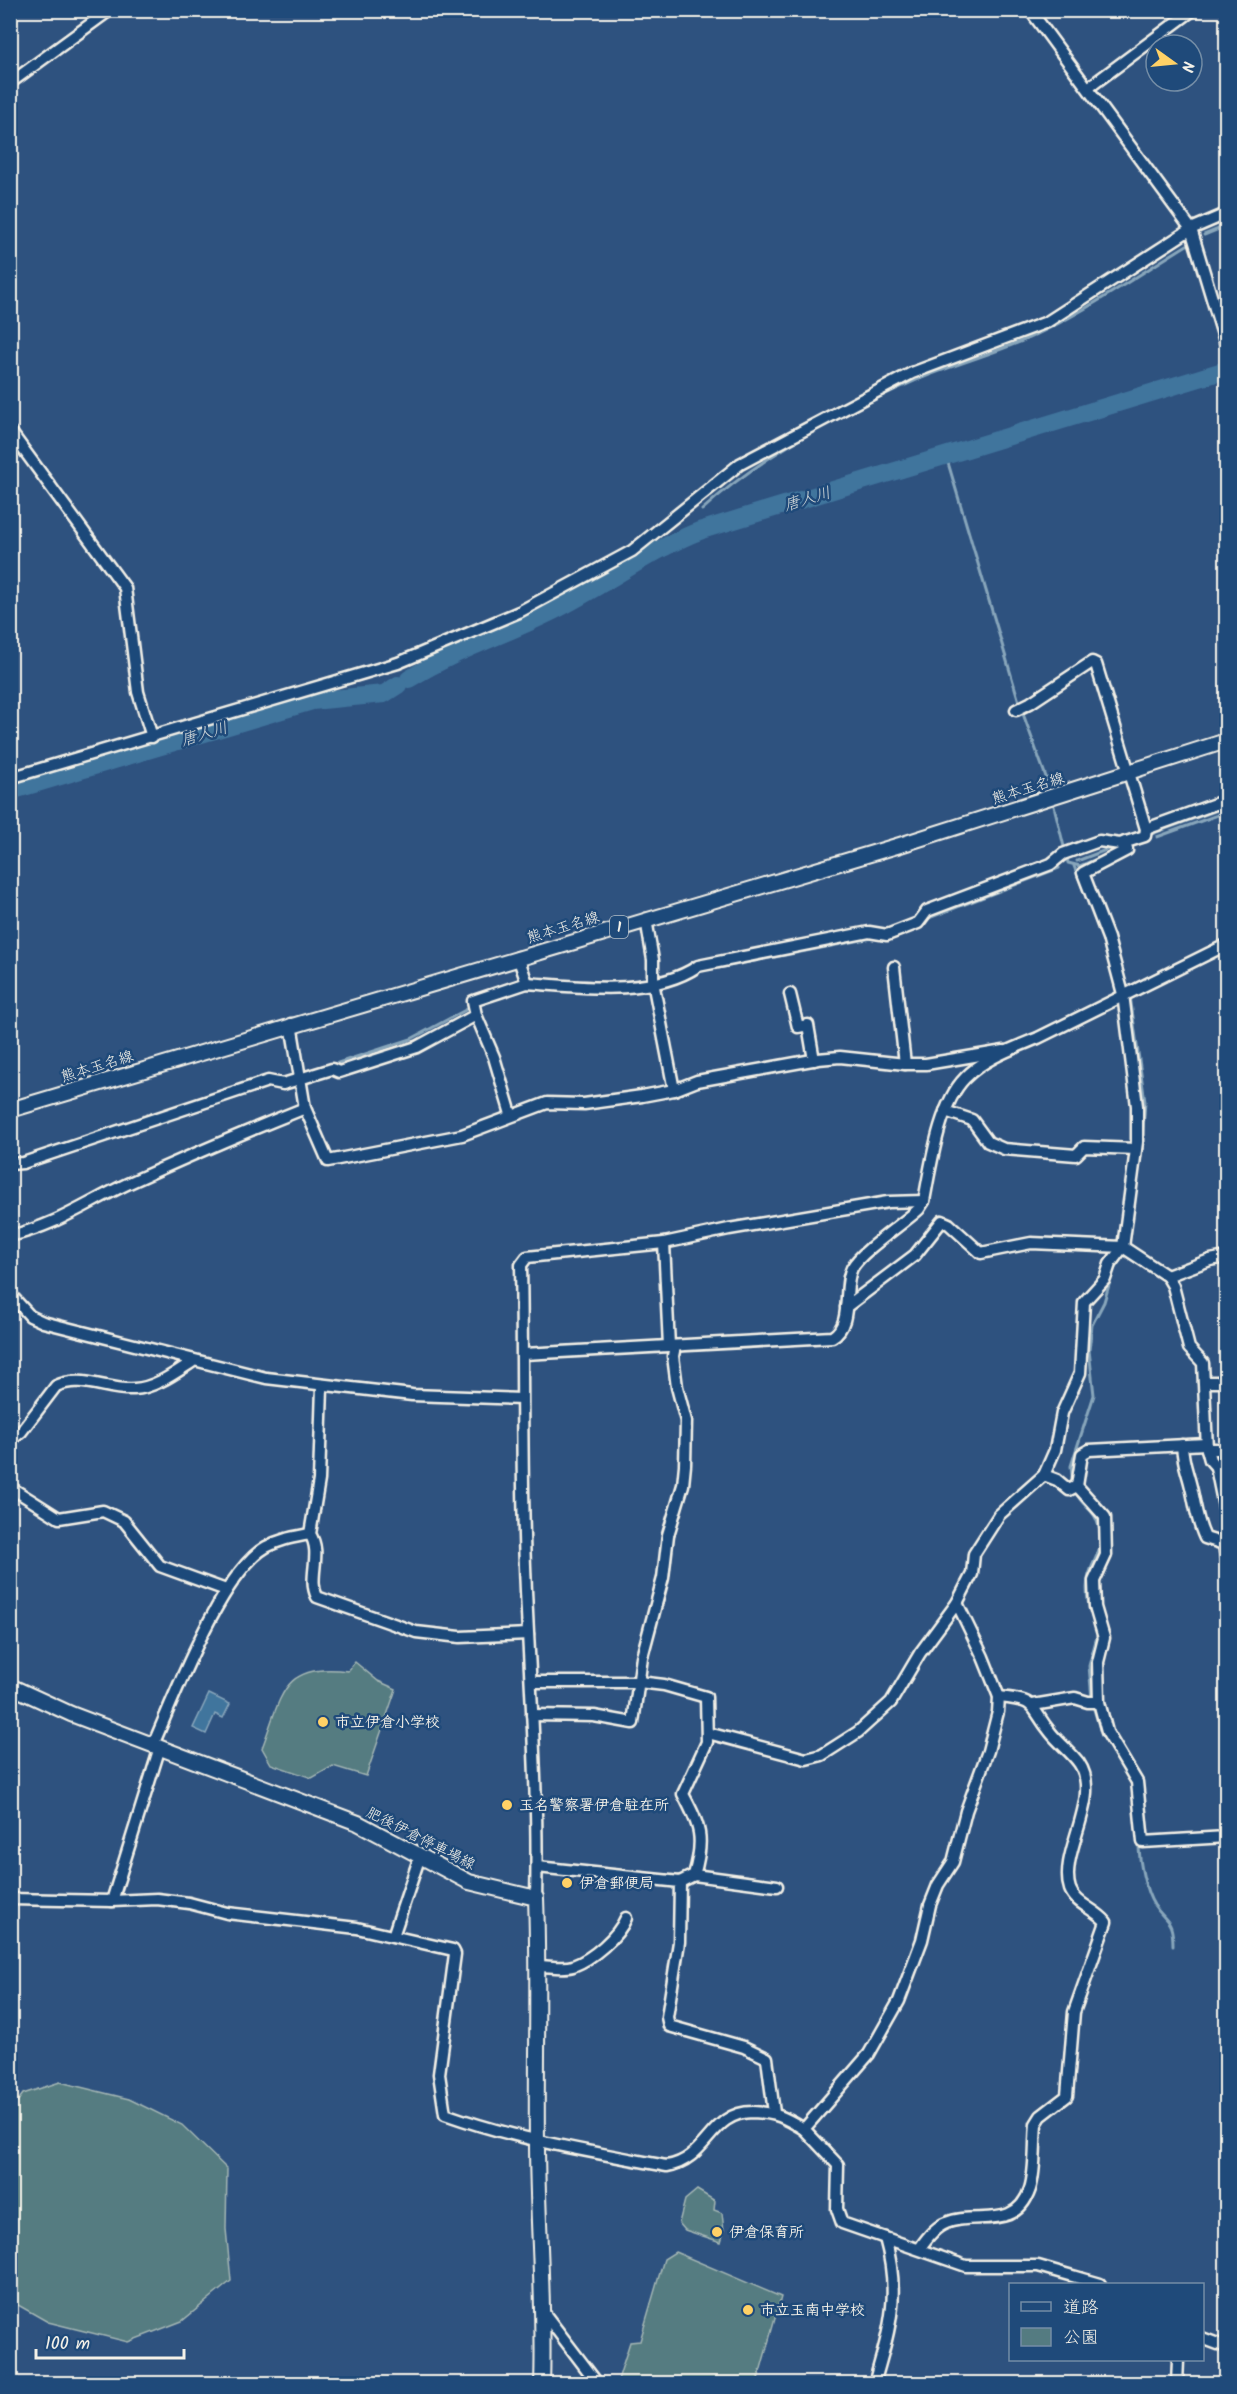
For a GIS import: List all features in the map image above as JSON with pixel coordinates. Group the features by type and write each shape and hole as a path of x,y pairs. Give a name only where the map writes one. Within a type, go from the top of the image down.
{"main road":[{"name":"熊本玉名線","path":"10,1110 1128,774 1227,741"},
{"name":"肥後伊倉停車場線","path":"10,1686 71,1714 358,1823 469,1882 536,1898"},
{"path":"536,1898 539,1966 537,2142 544,2313 542,2384"}],"street":[{"path":"10,83 110,10"},
{"path":"1030,10 1191,229 1227,345"},
{"path":"1088,88 1193,10"},
{"path":"10,778 398,663 519,612 632,551 741,464 912,373 1047,321 1191,229 1227,214"},
{"path":"10,431 125,588 138,692 152,737"},
{"path":"511,1114 494,1057 473,1001 527,983 602,988 653,982 687,974 698,966 869,932 887,935 918,923 927,911 1051,864 1066,853 1099,841 1125,842 1145,836 1146,829 1096,664 1092,662 1020,708"},
{"path":"1146,829 1227,800"},
{"path":"708,1733 806,1759 822,1755 858,1732 891,1702 920,1653 957,1603 972,1574 974,1554 999,1515 1044,1475 1055,1450 1062,1413 1080,1373 1084,1302 1105,1279 1110,1264 1123,1247 1136,1149 1137,1106 1123,994 1108,938 1083,873 1127,850 1125,842"},
{"path":"646,919 653,960 653,982 674,1090"},
{"path":"524,1354 832,1337 841,1327 846,1307 846,1288 852,1268 909,1219 924,1201 945,1111 965,1077 1007,1050 1038,1038 1123,994 1227,945"},
{"path":"518,957 527,983"},
{"path":"894,967 906,1064"},
{"path":"790,994 798,1027 808,1025 814,1060"},
{"path":"10,1164 23,1163 268,1081 283,1084 332,1069 339,1072 417,1047 475,1010"},
{"path":"291,1024 304,1108 328,1161 462,1135 511,1114 547,1102 584,1104 674,1090 697,1081 840,1057 906,1064 1007,1050"},
{"path":"10,1236 39,1229 65,1218 125,1185 197,1151 304,1108"},
{"path":"945,1111 972,1120 988,1142 1004,1149 1076,1155 1084,1147 1136,1149"},
{"path":"536,1898 532,1682 528,1634 521,1399 524,1354 521,1265 527,1257 664,1243 729,1229 888,1202 924,1201"},
{"path":"846,1307 915,1255 942,1221 949,1224 981,1253 1031,1243 1123,1247 1167,1276 1173,1286 1189,1348 1203,1363 1206,1446 1210,1460 1227,1478"},
{"path":"532,1715 594,1716 633,1723 642,1657 663,1578 668,1535 683,1485 686,1465 686,1421 677,1387 673,1356 664,1243"},
{"path":"1167,1276 1210,1260 1227,1257"},
{"path":"10,1294 30,1316 43,1322 192,1362 267,1378 322,1387 412,1395 521,1399"},
{"path":"10,1440 21,1432 56,1386 64,1382 75,1380 131,1390 144,1388 192,1362"},
{"path":"1204,1382 1227,1382"},
{"path":"322,1387 319,1480 310,1534 316,1543 313,1590 323,1602 416,1632 460,1637 528,1634"},
{"path":"1044,1475 1057,1480 1069,1490 1074,1487 1082,1454 1089,1450 1182,1445 1227,1449"},
{"path":"1182,1445 1183,1467 1191,1486 1195,1518 1205,1538 1224,1544 1227,1558"},
{"path":"1216,1467 1227,1517"},
{"path":"10,1487 59,1518 100,1511 118,1518 124,1521 160,1566 226,1590"},
{"path":"1074,1487 1105,1517 1106,1555 1094,1581 1095,1607 1104,1638 1098,1662 1094,1702 1107,1731 1137,1782 1143,1842 1227,1837"},
{"path":"112,1901 156,1746 226,1590 255,1554 267,1546 281,1540 310,1534"},
{"path":"804,2129 869,2054 899,2001 922,1940 934,1895 953,1862 966,1811 988,1751 998,1712 999,1697 957,1603"},
{"path":"532,1682 639,1682 664,1685 706,1697 707,1742 683,1794 700,1826 701,1841 694,1875"},
{"path":"920,2248 943,2224 954,2220 1006,2217 1023,2202 1030,2189 1036,2124 1041,2116 1067,2096 1074,2012 1105,1933 1106,1922 1074,1898 1067,1876 1085,1798 1085,1779 1080,1764 1050,1732 1033,1705 1022,1699 999,1697"},
{"path":"1033,1705 1075,1698 1094,1702"},
{"path":"393,1936 420,1856"},
{"path":"537,1867 680,1882 694,1875 777,1886"},
{"path":"680,1882 679,1942 667,2017 669,2026 744,2047 767,2058 774,2112"},
{"path":"10,1899 112,1901 157,1899 189,1903 227,1913 357,1928 453,1950 455,1954 439,2074 445,2114 537,2142 667,2166 690,2158 724,2121 736,2112 774,2112 804,2129 834,2157 838,2165 837,2209 842,2223 920,2248 966,2266 1038,2266 1097,2283"},
{"path":"539,1966 572,1966 604,1948 622,1927 626,1918"},
{"path":"874,2384 893,2319 894,2298 885,2238"},
{"path":"544,2313 598,2384"},
{"path":"1204,2338 1227,2348"},
{"path":"1177,2384 1178,2361"}],"green space":[{"path":"355,1662 378,1681 396,1689 366,1776 333,1766 312,1778 271,1764 262,1748 280,1698 287,1687 297,1678 309,1672 348,1671"},
{"path":"60,2082 129,2099 182,2125 227,2169 226,2229 231,2281 182,2321 128,2342 48,2322 11,2301 11,2107 23,2094"},
{"path":"697,2190 715,2201 714,2210 722,2213 724,2231 721,2242 685,2230 679,2223 685,2200"},
{"path":"675,2252 781,2297 757,2383 617,2383 630,2342 640,2341 664,2259"}],"water":[{"path":"209,1694 230,1704 223,1718 215,1714 206,1734 193,1728"}],"waterway":[{"path":"1204,235 1226,226"},
{"path":"702,510 725,490 777,453 834,420 919,379 1044,331 1187,245"},
{"name":"唐人川","path":"409,679 462,651 553,611 645,558 702,530 1226,370"},
{"path":"946,456 1020,705"},
{"name":"唐人川","path":"10,791 312,701 384,694 398,685"},
{"path":"1022,711 1050,788"},
{"path":"1054,806 1068,863 1080,866 1106,855"},
{"path":"1151,834 1226,807"},
{"path":"1157,837 1226,812"},
{"path":"1077,861 1111,848"},
{"path":"1074,866 1099,930"},
{"path":"926,919 1059,868"},
{"path":"719,968 872,938"},
{"path":"1130,996 1145,1102 1142,1143"},
{"path":"338,1063 411,1039 471,1007"},
{"path":"1129,1243 1140,1159"},
{"path":"1073,1484 1071,1466 1094,1395 1089,1350 1092,1325 1104,1302 1113,1271 1124,1255"},
{"path":"1075,1491 1092,1512 1100,1532"},
{"path":"1096,1626 1089,1605 1087,1583 1101,1542"},
{"path":"1092,1699 1089,1666 1098,1633"},
{"path":"1093,1706 1102,1736 1108,1744"},
{"path":"1139,1844 1145,1884 1154,1905 1170,1926 1173,1946"}],"place":[{"name":"市立伊倉小学校","path":"323,1722"},
{"name":"玉名警察署伊倉駐在所","path":"507,1805"},
{"name":"伊倉郵便局","path":"567,1883"},
{"name":"伊倉保育所","path":"717,2232"},
{"name":"市立玉南中学校","path":"748,2310"}]}
